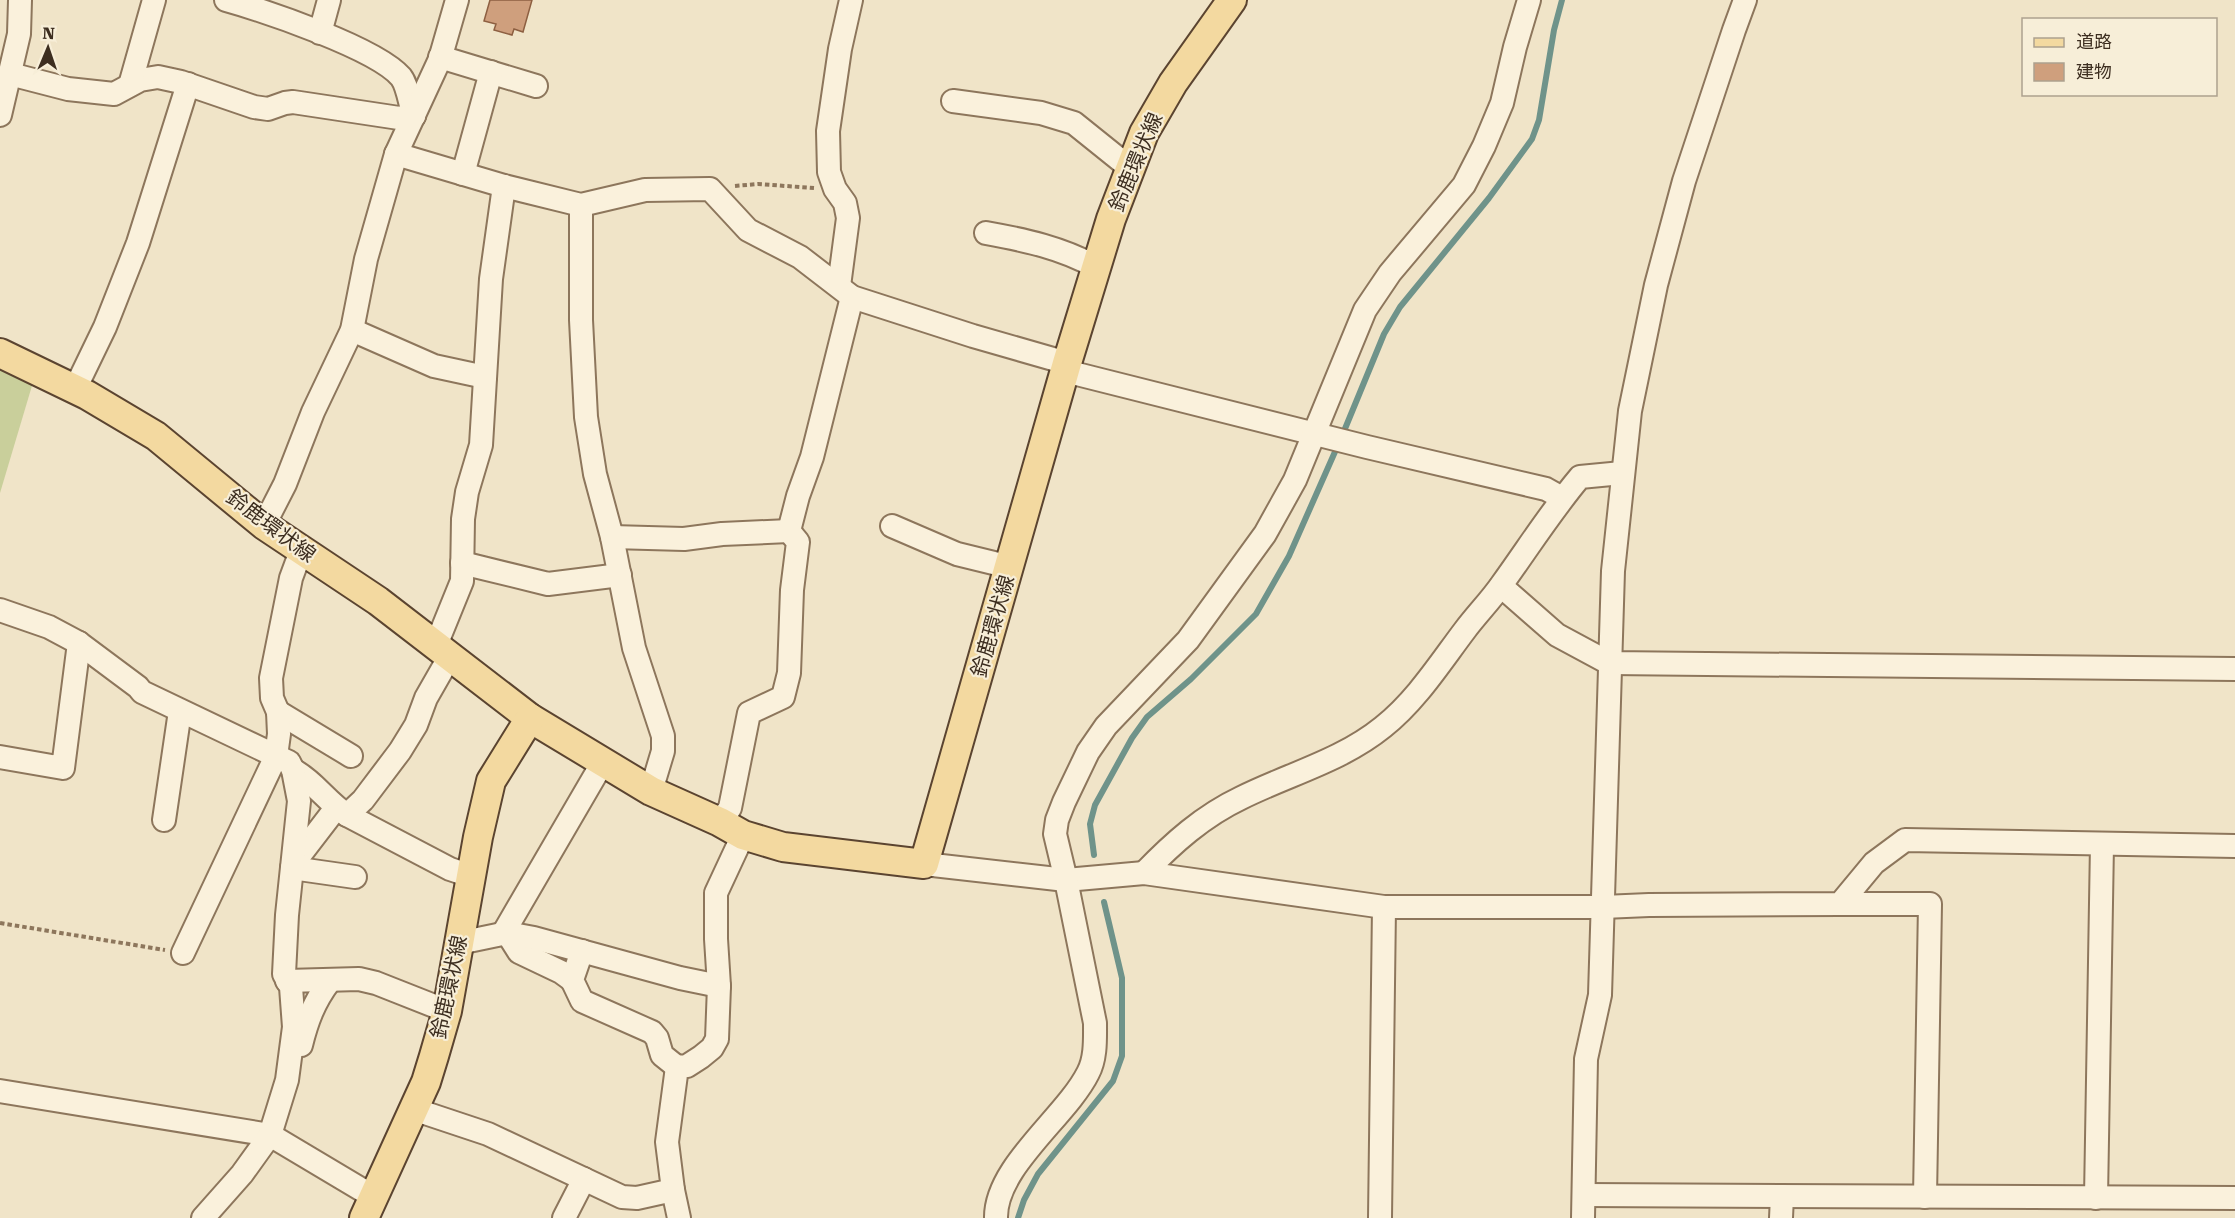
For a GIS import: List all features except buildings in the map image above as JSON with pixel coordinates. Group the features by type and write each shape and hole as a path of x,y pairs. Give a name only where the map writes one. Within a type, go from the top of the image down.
{"main road":[{"name":"鈴鹿環状線","path":"0,353 75,389 156,436 264,525 378,601 530,718 651,791 731,829 783,847 924,864 1066,367 1096,267 1130,168 1144,133 1173,82 1232,0"},
{"name":"鈴鹿環状線","path":"369,1207 426,1082 447,1011 491,781 530,718"}],"street":[{"path":"0,115 19,34 20,0"},
{"path":"130,85 154,0"},
{"path":"226,0 320,33 379,59 402,78 414,116"},
{"path":"320,33 329,0"},
{"path":"264,525 285,484 313,412 352,330 366,259 396,154 440,57 457,0"},
{"path":"789,531 812,457 846,292 848,218 845,203 835,189 829,172 828,131 840,49 851,0"},
{"path":"996,1218 1002,1188 1014,1168 1069,1102 1089,1072 1095,1046 1095,1023 1055,834 1064,802 1088,752 1106,726 1188,640 1265,534 1319,435 1365,310 1374,294 1464,185 1484,146 1502,103 1529,0"},
{"path":"1583,1218 1586,1059 1600,995 1613,571 1630,411 1659,275 1684,181 1745,0"},
{"path":"440,57 536,86"},
{"path":"463,174 491,72"},
{"path":"10,74 68,89 114,94 140,80 158,77 188,84 254,107 268,109 294,102 399,118 414,116"},
{"path":"75,389 105,327 138,243 188,84"},
{"path":"953,101 1041,113 1074,123 1130,168"},
{"path":"396,154 504,186 581,205 645,190 710,189 748,230 800,256 846,292 1066,367 1319,435 1546,489 1562,498"},
{"path":"292,866 341,812 363,800 400,752 416,724 443,650 462,581 463,519 467,492 481,445 491,279 504,186"},
{"path":"581,205 581,320 586,417 595,474 612,537 634,648 663,736 663,751 651,791"},
{"path":"987,233 1049,247 1096,267"},
{"path":"352,330 434,366 485,377"},
{"path":"1144,873 1174,843 1217,810 1269,785 1333,759 1384,727 1426,682 1501,586 1562,498 1580,477 1622,472"},
{"path":"892,526 957,554 1010,567"},
{"path":"612,537 684,539 722,534 789,531"},
{"path":"506,933 519,952 561,972 572,980 582,1000 652,1032 657,1038 662,1055 677,1067 687,1066 712,1048 717,1039 719,986 716,893 731,829 730,808 749,713 783,697 789,673 792,590 798,542 789,531"},
{"path":"203,1218 242,1174 270,1135 287,1080 294,1027 291,987 284,974 299,801 284,763 278,712 272,698 271,678 291,578 301,551"},
{"path":"462,563 548,584 620,575"},
{"path":"1501,586 1557,635 1609,663 2235,669"},
{"path":"0,610 49,627 79,643 142,692 284,763 308,778 341,812 450,869 471,876"},
{"path":"0,757 63,768 79,643"},
{"path":"164,820 180,711"},
{"path":"278,712 351,756"},
{"path":"506,933 603,762"},
{"path":"183,953 284,763"},
{"path":"1840,904 1874,863 1905,840 2235,846"},
{"path":"2096,1198 2102,844"},
{"path":"924,864 1066,880 1144,873 1384,907 1930,904 1930,950 1928,953 1939,1204"},
{"path":"292,866 355,877"},
{"path":"1380,1218 1384,907"},
{"path":"459,944 506,933 719,986"},
{"path":"572,980 582,951"},
{"path":"287,981 359,980 376,983 447,1011"},
{"path":"287,1080 297,1064 308,1016 320,993 329,982"},
{"path":"677,1067 667,1142 679,1218"},
{"path":"0,1091 270,1135 369,1207"},
{"path":"413,1109 488,1134 622,1197 637,1198 673,1190"},
{"path":"564,1218 584,1179"},
{"path":"1584,1195 1781,1207 2096,1198 2235,1198"}],"path":[{"path":"710,189 758,184 835,189"},
{"path":"0,923 183,953"}],"green space":[{"path":"0,363 34,379 0,493"}],"waterway":[{"path":"1342,436 1384,334 1400,307 1489,198 1532,139 1539,120 1554,30 1562,0"},
{"path":"1094,855 1090,824 1095,805 1132,738 1147,717 1191,679 1256,614 1289,556 1338,445"},
{"path":"1018,1218 1024,1200 1038,1174 1113,1081 1122,1056 1122,978 1104,902"}]}
